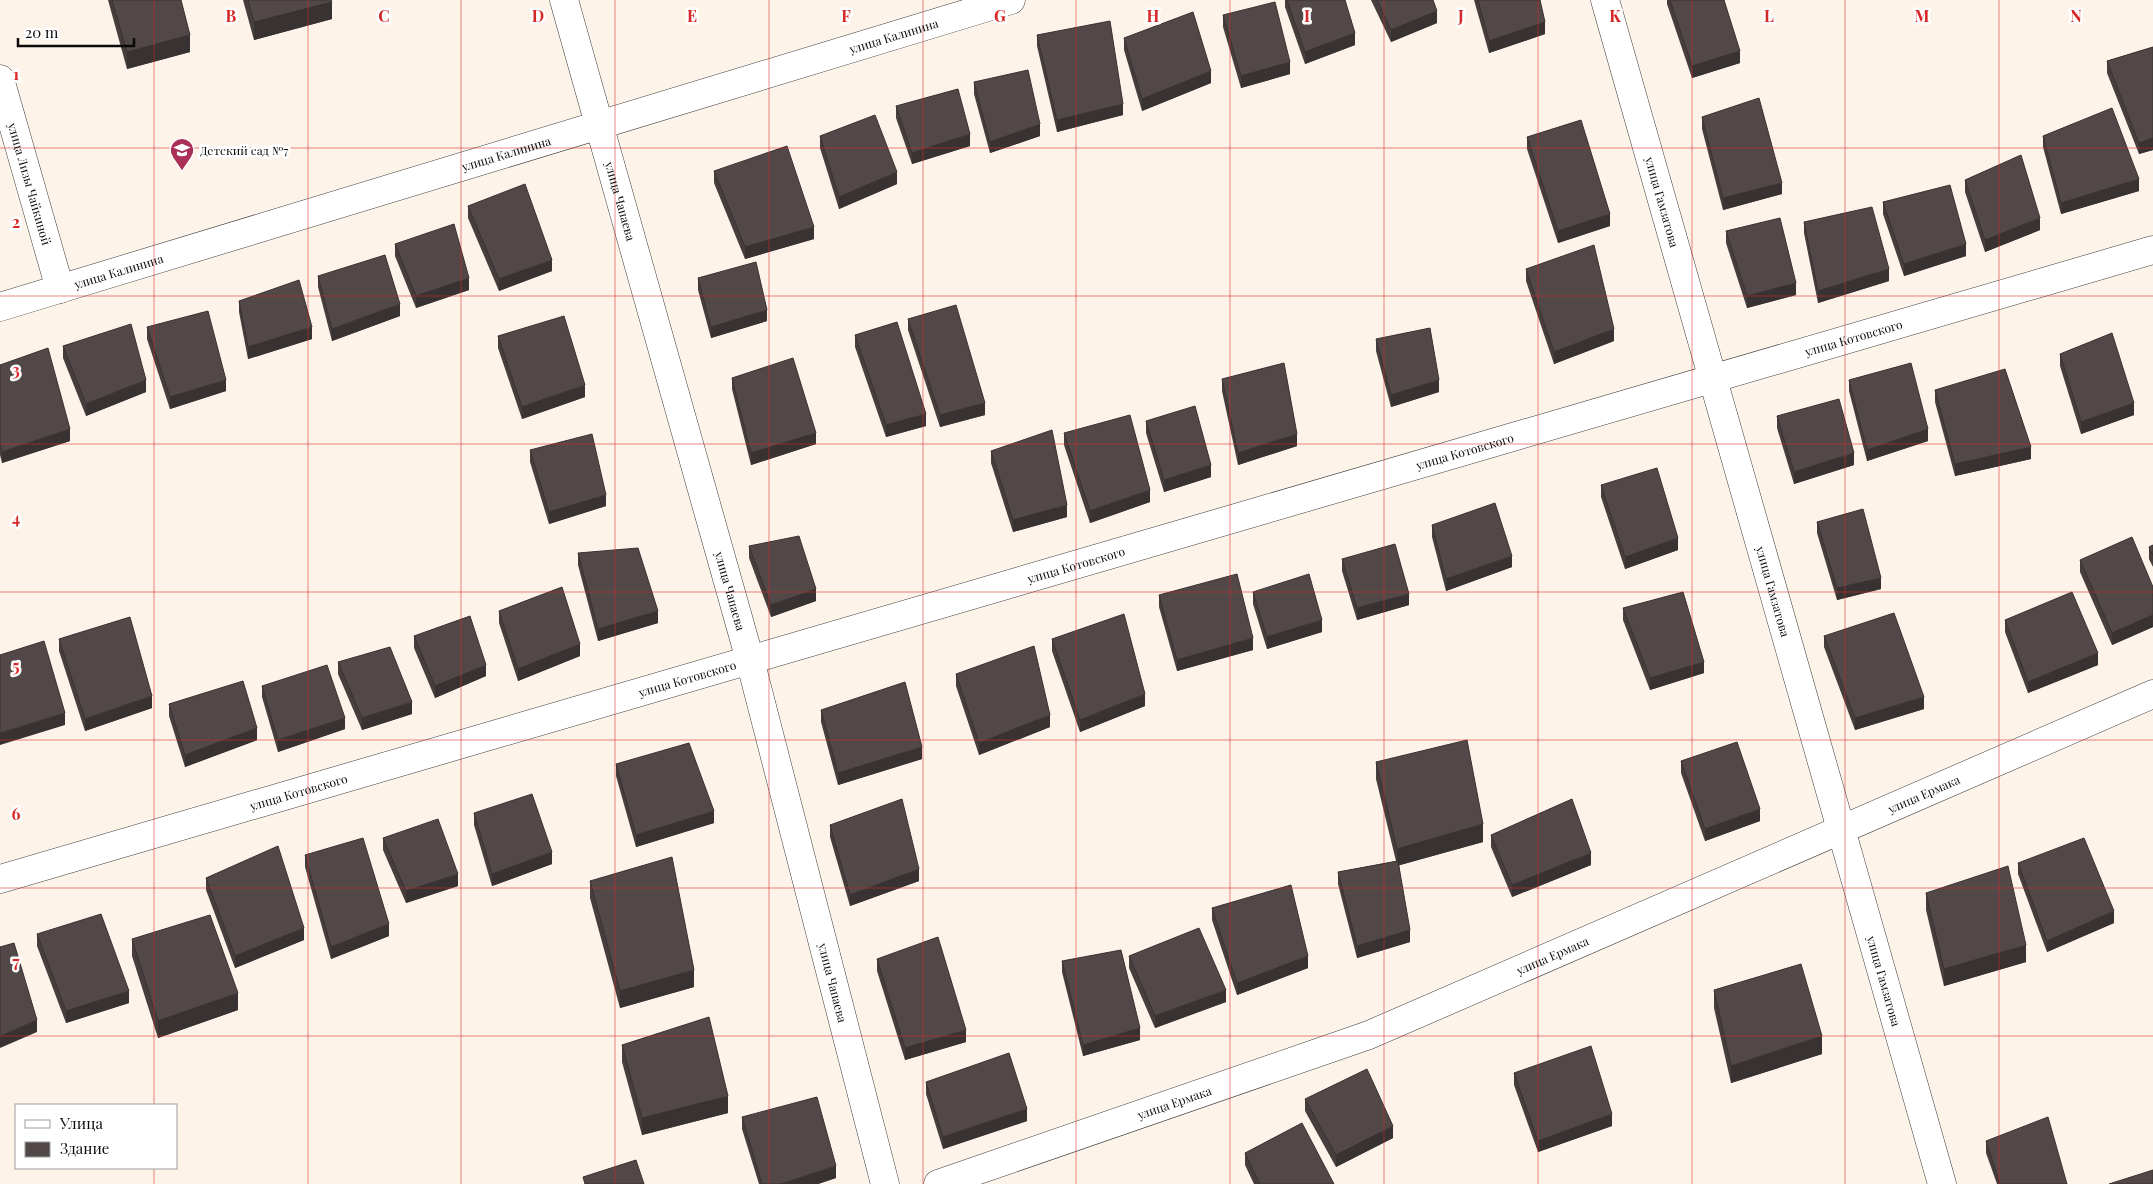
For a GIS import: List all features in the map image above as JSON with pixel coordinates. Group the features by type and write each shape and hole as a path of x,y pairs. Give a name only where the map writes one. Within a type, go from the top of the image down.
{"street":[{"name":"улица Чапаева","path":"564,0 750,660 885,1184"},
{"name":"улица Калинина","path":"0,307 1011,0"},
{"name":"улица Гамзатова","path":"1605,0 1942,1184"},
{"name":"улица Лизы Чайкиной","path":"0,78 60,289"},
{"name":"улица Котовского","path":"0,879 2153,250"},
{"name":"улица Ермака","path":"938,1184 1369,1035 2153,694"}],"building":[{"path":"112,0 181,0 190,35 127,52"},
{"path":"248,0 331,0 332,2 254,22"},
{"path":"1287,0 1345,0 1355,33 1305,52"},
{"path":"1377,0 1433,0 1437,11 1391,30"},
{"path":"1478,0 1540,0 1545,22 1489,41"},
{"path":"1670,0 1724,0 1740,51 1692,66"},
{"path":"1275,2 1290,62 1241,76 1223,15"},
{"path":"1193,12 1211,71 1142,99 1124,38"},
{"path":"1110,21 1123,104 1057,120 1037,35"},
{"path":"2153,47 2153,138 2139,143 2107,61"},
{"path":"1028,70 1040,124 990,142 974,82"},
{"path":"958,89 970,134 912,153 896,106"},
{"path":"1759,98 1782,183 1723,198 1702,117"},
{"path":"2112,108 2139,179 2061,203 2043,136"},
{"path":"875,115 897,172 839,197 820,136"},
{"path":"1581,120 1610,214 1558,231 1527,137"},
{"path":"787,146 814,227 745,247 714,171"},
{"path":"2021,155 2040,218 1985,240 1965,180"},
{"path":"525,184 552,260 499,279 468,206"},
{"path":"1950,185 1966,244 1904,264 1883,202"},
{"path":"1872,207 1889,269 1818,291 1804,222"},
{"path":"1780,218 1796,283 1747,296 1726,231"},
{"path":"454,224 469,278 416,296 395,244"},
{"path":"1594,245 1614,329 1554,352 1526,269"},
{"path":"385,255 400,304 332,329 318,276"},
{"path":"756,262 767,310 711,327 698,278"},
{"path":"299,280 312,327 248,347 239,301"},
{"path":"956,305 985,403 940,415 908,319"},
{"path":"208,311 226,380 170,397 147,327"},
{"path":"564,316 585,385 522,407 498,336"},
{"path":"897,322 926,414 886,425 855,335"},
{"path":"131,324 146,380 86,404 63,346"},
{"path":"1430,328 1439,380 1391,395 1376,339"},
{"path":"2112,333 2134,403 2081,422 2060,354"},
{"path":"48,348 70,429 2,452 0,443 0,365"},
{"path":"793,358 816,433 751,453 732,378"},
{"path":"1284,363 1297,434 1238,453 1222,379"},
{"path":"1911,363 1928,429 1867,450 1849,380"},
{"path":"2005,369 2031,447 1955,464 1935,390"},
{"path":"1839,399 1854,453 1794,472 1777,416"},
{"path":"1195,406 1211,465 1164,480 1146,421"},
{"path":"1130,415 1150,490 1090,511 1064,433"},
{"path":"1052,430 1067,505 1013,520 991,451"},
{"path":"592,434 606,495 549,512 530,450"},
{"path":"1657,468 1678,538 1625,557 1601,485"},
{"path":"1495,503 1512,556 1446,579 1432,525"},
{"path":"1863,509 1881,578 1837,588 1817,522"},
{"path":"799,536 816,589 771,605 749,546"},
{"path":"2132,537 2153,587 2153,615 2112,633 2080,560"},
{"path":"1395,544 1409,594 1357,608 1342,559"},
{"path":"2153,545 2153,556 2149,547"},
{"path":"638,548 658,611 598,629 578,553"},
{"path":"1237,574 1253,638 1177,660 1159,595"},
{"path":"1309,574 1322,620 1267,637 1253,592"},
{"path":"562,587 580,644 518,669 499,611"},
{"path":"1683,592 1704,662 1650,678 1623,608"},
{"path":"2072,592 2098,653 2028,682 2005,620"},
{"path":"1894,613 1924,697 1855,718 1824,636"},
{"path":"1124,614 1145,694 1080,720 1052,639"},
{"path":"470,616 486,665 435,686 414,636"},
{"path":"130,617 152,696 85,719 59,639"},
{"path":"44,641 65,713 0,733 0,655"},
{"path":"1034,646 1050,715 979,743 956,674"},
{"path":"390,647 412,702 362,718 338,662"},
{"path":"327,665 345,718 278,740 262,686"},
{"path":"243,681 257,728 185,755 169,704"},
{"path":"905,682 922,747 838,773 821,710"},
{"path":"1467,740 1483,824 1397,849 1376,762"},
{"path":"1737,742 1760,809 1705,829 1681,761"},
{"path":"689,743 714,811 636,835 616,764"},
{"path":"532,794 552,852 492,874 474,813"},
{"path":"902,799 919,869 850,895 830,825"},
{"path":"1572,799 1591,853 1512,885 1491,835"},
{"path":"438,819 458,874 406,891 383,838"},
{"path":"363,838 389,924 331,947 305,855"},
{"path":"2084,838 2114,911 2047,941 2018,863"},
{"path":"278,846 304,928 235,956 206,878"},
{"path":"672,857 694,970 620,991 590,881"},
{"path":"1398,861 1410,930 1357,946 1338,872"},
{"path":"2008,866 2026,945 1944,969 1926,893"},
{"path":"1291,885 1308,956 1237,983 1212,908"},
{"path":"101,914 129,991 66,1011 37,934"},
{"path":"210,915 238,993 158,1021 132,939"},
{"path":"1199,928 1226,990 1155,1016 1129,956"},
{"path":"938,937 966,1030 905,1048 877,959"},
{"path":"14,943 37,1020 0,1036 0,947"},
{"path":"1121,950 1140,1028 1083,1045 1062,961"},
{"path":"1801,964 1822,1036 1731,1066 1714,990"},
{"path":"709,1017 728,1096 642,1118 622,1045"},
{"path":"1591,1046 1612,1114 1538,1141 1514,1073"},
{"path":"1009,1053 1027,1109 943,1137 926,1082"},
{"path":"1367,1069 1393,1126 1336,1155 1305,1099"},
{"path":"817,1097 836,1166 781,1184 762,1184 742,1117"},
{"path":"2048,1117 2067,1184 2000,1184 1986,1141"},
{"path":"1302,1123 1334,1184 1260,1184 1245,1153"},
{"path":"636,1160 644,1184 585,1184 583,1177"},
{"path":"2153,1170 2153,1184 2109,1184"}],"place":[{"name":"Детский сад №7","path":"182,171"}]}
